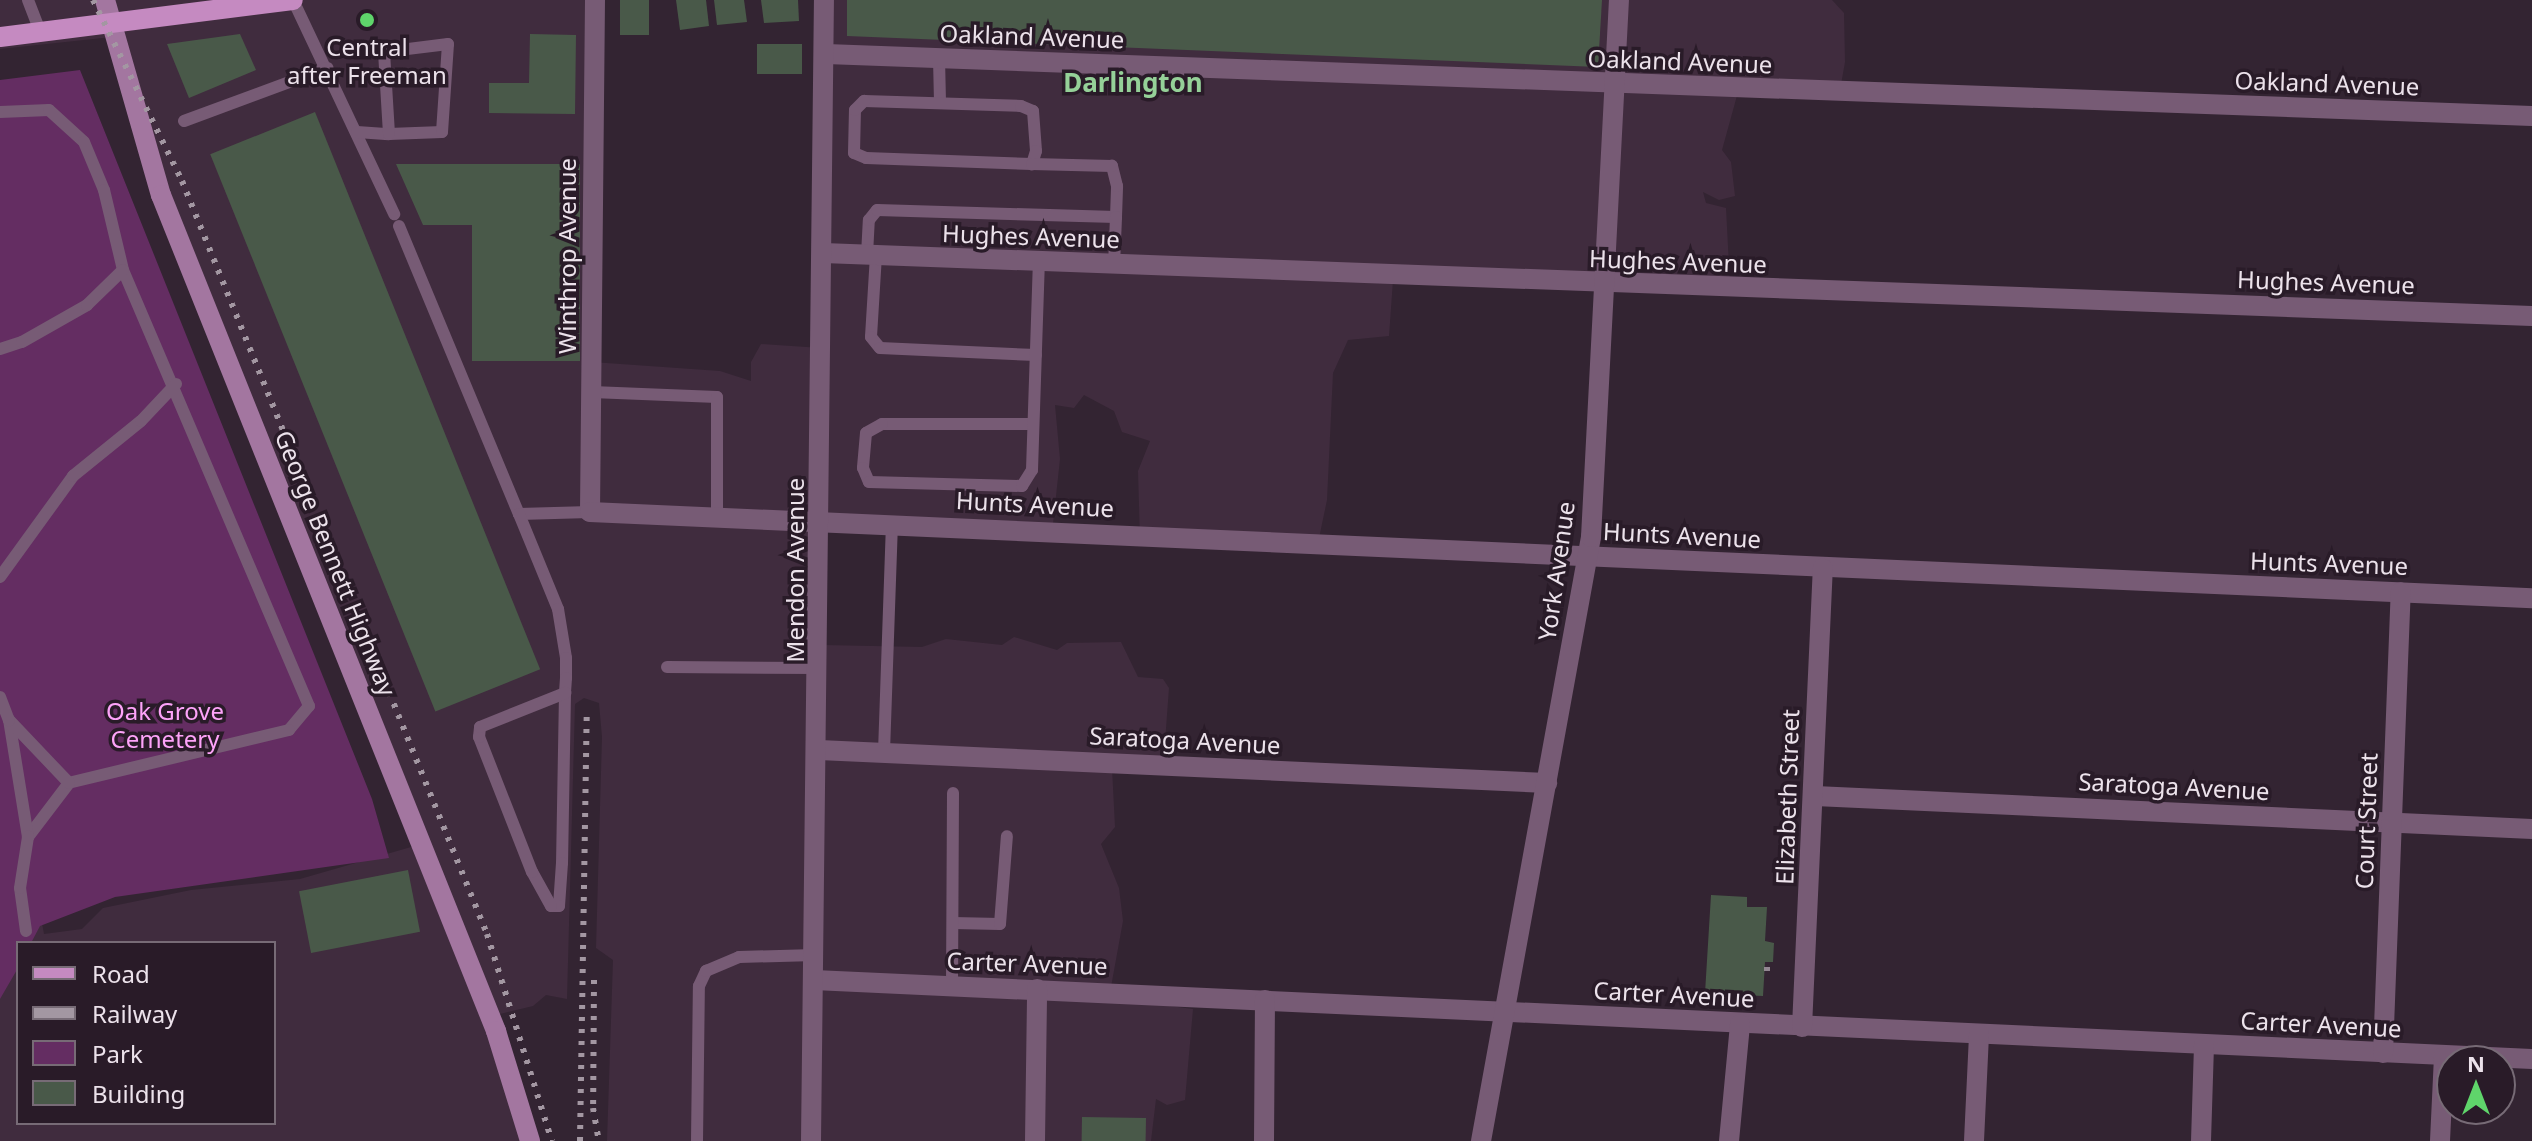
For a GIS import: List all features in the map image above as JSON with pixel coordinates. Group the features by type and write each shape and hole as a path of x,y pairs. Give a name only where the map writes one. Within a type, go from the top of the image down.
{"main road":[{"name":"George Bennett Highway","path":"105,0 161,195 496,1031 530,1141"},
{"path":"0,37 293,0"}],"street":[{"name":"Winthrop Avenue","path":"590,512 595,0"},
{"name":"Mendon Avenue","path":"811,1141 820,668 824,0"},
{"name":"York Avenue","path":"1481,1141 1589,556 1619,0"},
{"name":"Oakland Avenue","path":"826,54 2532,116"},
{"name":"Hughes Avenue","path":"823,253 1603,285 2532,316"},
{"name":"Hunts Avenue","path":"590,512 2532,598"},
{"name":"Elizabeth Street","path":"1802,1027 1815,796 1823,568"},
{"name":"Court Street","path":"2383,1053 2401,592"},
{"name":"Saratoga Avenue","path":"819,750 1547,783"},
{"name":"Saratoga Avenue","path":"1815,796 2532,829"},
{"name":"Carter Avenue","path":"814,980 2436,1056"},
{"path":"1035,1141 1037,989"},
{"path":"1264,1141 1265,1000"},
{"path":"1729,1141 1740,1025"},
{"path":"1974,1141 1979,1034"},
{"path":"2201,1141 2204,1045"}],"lane":[{"path":"28,0 40,32"},
{"path":"293,0 396,220 558,609 565,693 562,863 559,906 551,906 532,872 479,737 480,727 565,693"},
{"path":"357,132 389,134 442,132 448,44 384,52 389,134"},
{"path":"939,58 940,102"},
{"path":"184,121 327,68"},
{"path":"1032,164 1036,151 1033,111 1021,106 864,101 855,110 854,153 866,158 1032,164 1112,166 1117,186 1114,265"},
{"path":"0,112 49,110 77,130 104,190 123,270 176,384 309,706 289,730 69,783 28,837"},
{"path":"1036,355 880,348 871,337 872,255 869,220 877,210 1116,217"},
{"path":"1033,424 882,424 866,433 863,468 869,482 1022,486 1032,470 1039,262"},
{"path":"0,349 22,342 87,305 123,270"},
{"path":"0,577 73,476 141,421 176,384"},
{"path":"592,392 717,397 717,516"},
{"path":"519,514 590,512"},
{"path":"884,752 892,523"},
{"path":"667,667 820,668"},
{"path":"0,697 9,720 28,837 20,888 26,931"},
{"path":"9,720 69,783"},
{"path":"952,986 953,793"},
{"path":"953,923 1000,924 1007,836"},
{"path":"697,1141 699,986 706,971 754,955 815,955"}],"path":[{"path":"1764,969 1776,969"},
{"path":"1716,1005 1716,997 1727,997"},
{"path":"1740,998 1752,999 1752,1007"}],"shaded area":[{"path":"0,0 599,0 592,362 720,371 751,381 751,362 761,344 821,348 827,0 1832,0 1844,13 1845,62 1840,90 1738,92 1722,150 1731,162 1735,196 1719,200 1703,192 1706,203 1726,208 1730,285 1393,280 1389,336 1348,340 1333,373 1327,500 1318,543 1140,539 1138,471 1150,441 1122,432 1114,411 1084,395 1074,408 1055,405 1060,459 1052,533 824,526 823,645 922,647 946,639 1002,645 1014,637 1057,650 1067,643 1121,642 1138,677 1163,679 1169,688 1163,769 1112,768 1115,827 1101,844 1119,888 1123,921 1109,998 1193,1009 1185,1100 1167,1105 1156,1099 1151,1141 607,1141 613,960 596,948 602,737 599,703 584,698 575,704 567,999 546,995 533,1006 492,1016 531,1141 0,1141 0,904 41,918 44,934 82,929 103,908 191,890 300,879 418,845 221,348 112,37 0,49"}],"green space":[{"name":"Oak Grove Cemetery","path":"80,70 372,799 389,858 115,897 40,926 32,941 16,941 16,971 0,999 0,80"}],"building":[{"path":"620,0 649,0 649,35 620,35"},
{"path":"676,0 706,0 709,26 680,30"},
{"path":"714,0 744,0 747,22 717,25"},
{"path":"761,0 798,0 799,21 764,23"},
{"path":"847,0 1602,0 1598,67 847,36"},
{"path":"240,34 256,70 189,98 167,44"},
{"path":"530,34 576,35 575,114 489,113 489,83 529,83"},
{"path":"757,44 802,44 802,74 757,74"},
{"path":"315,112 540,669 435,712 210,154"},
{"path":"396,164 580,164 580,361 472,361 472,225 423,225"},
{"path":"408,870 420,932 311,953 299,891"},
{"path":"1711,895 1747,897 1747,907 1767,907 1765,941 1774,943 1773,962 1765,962 1763,996 1740,995 1740,999 1705,993"},
{"path":"1082,1117 1146,1118 1146,1141 1082,1141"}],"railway":[{"path":"93,0 182,181 487,934 552,1141"},
{"path":"580,1141 587,716"},
{"path":"594,980 593,1108 599,1141"}],"place":[{"name":"Central after Freeman","path":"367,20"}],"district":[{"name":"Darlington","path":"1133,83"}]}
